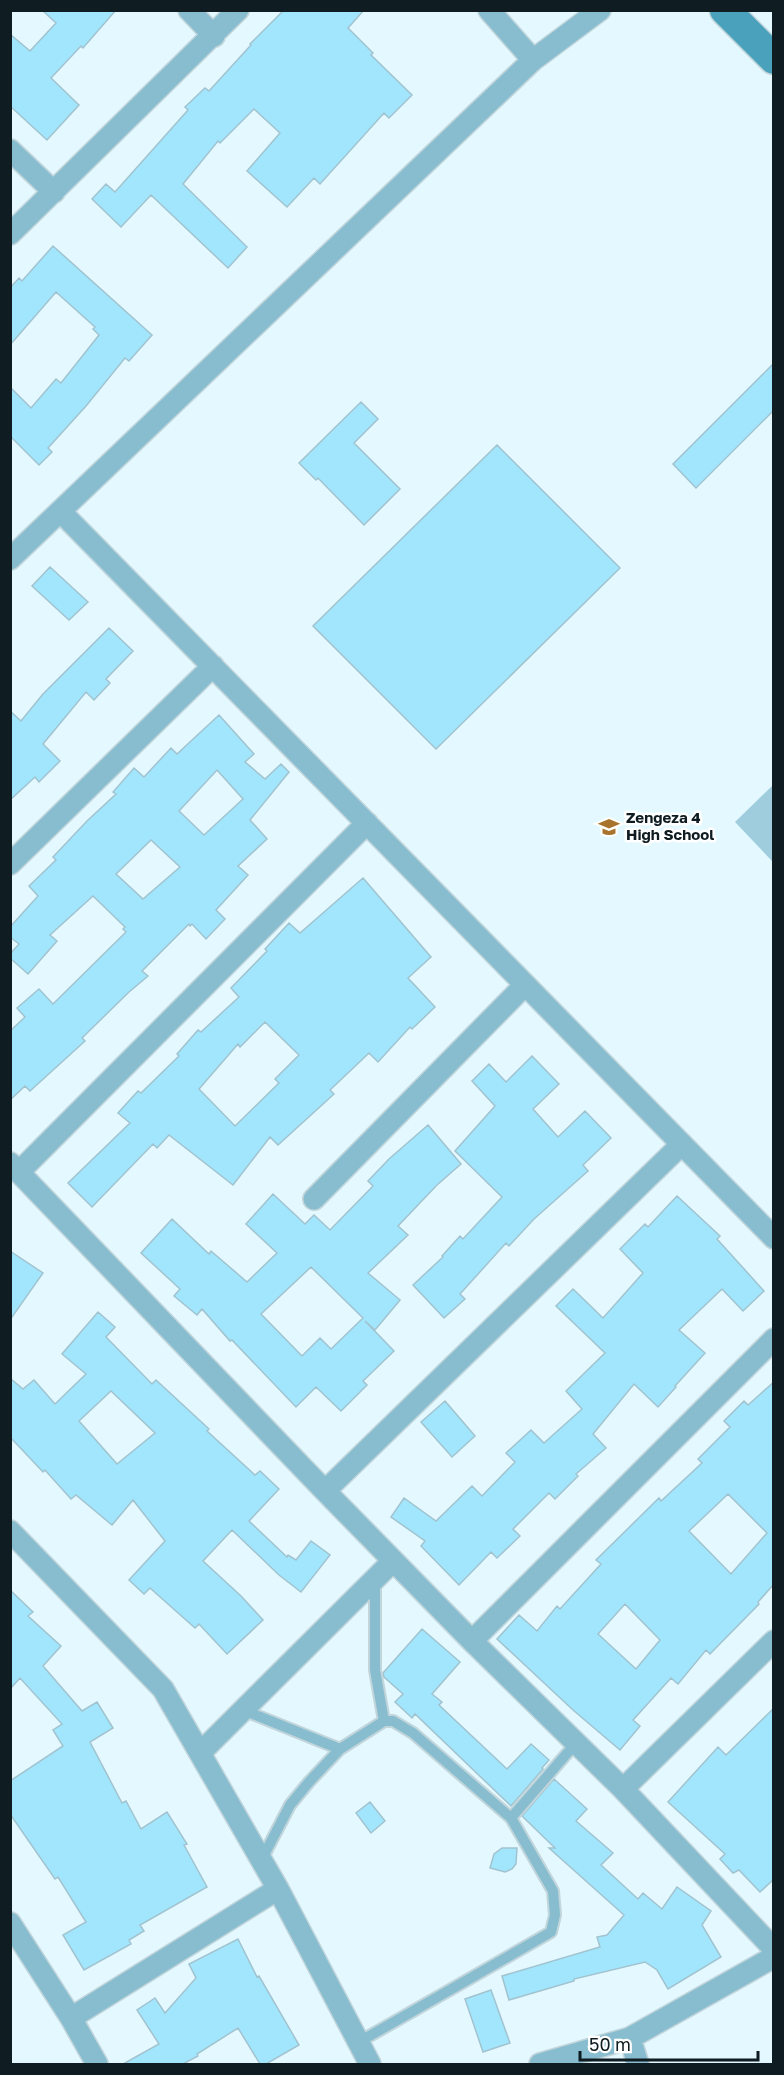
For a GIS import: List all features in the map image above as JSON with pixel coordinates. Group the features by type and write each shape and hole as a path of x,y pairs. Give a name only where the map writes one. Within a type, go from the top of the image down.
{"street":[{"path":"189,10 214,36"},
{"path":"10,234 238,10"},
{"path":"489,10 533,60"},
{"path":"10,559 61,513 533,60 600,10"},
{"path":"724,10 774,59"},
{"path":"10,150 54,192"},
{"path":"61,513 774,1238"},
{"path":"10,864 213,666"},
{"path":"367,823 15,1167 325,1491 472,1641 623,1789 774,1949"},
{"path":"314,1199 525,984"},
{"path":"325,1491 682,1144"},
{"path":"472,1641 774,1339"},
{"path":"10,1532 163,1689 278,1889 370,2064"},
{"path":"200,1753 393,1561"},
{"path":"623,1789 774,1641"},
{"path":"71,2018 278,1889"},
{"path":"10,1923 71,2018 97,2064"},
{"path":"540,2064 630,2038 774,1958"},
{"path":"630,2038 638,2064"}],"lane":[{"path":"375,1578 375,1671 384,1721"},
{"path":"243,1710 340,1749"},
{"path":"261,1859 290,1804 340,1749 384,1721 393,1721 413,1732 511,1818 553,1891 555,1915 551,1932 358,2042"},
{"path":"511,1818 576,1743"}],"shaded area":[{"path":"773,785 773,862 735,822"}],"building":[{"path":"42,10 116,10 83,48 81,46 51,78 79,105 47,140 10,106 10,34 30,51 56,23"},
{"path":"284,10 364,10 348,28 373,53 371,55 412,95 389,118 384,113 320,184 314,178 287,207 247,171 280,133 254,109 220,143 218,141 183,184 247,247 228,268 151,195 121,227 92,199 106,184 115,192 188,110 185,107 205,88 209,91 250,44"},
{"path":"53,246 152,335 129,361 125,358 48,448 52,452 39,465 10,436 10,387 31,408 56,379 61,383 99,335 93,329 95,327 56,292 10,345 10,288 19,278 22,281"},
{"path":"774,363 774,410 696,488 673,464"},
{"path":"361,402 378,419 354,443 400,489 364,525 318,478 316,480 299,463"},
{"path":"497,445 620,568 436,749 313,626"},
{"path":"50,567 88,602 69,620 32,586"},
{"path":"109,628 133,651 106,679 110,683 94,700 86,692 43,744 60,761 39,782 35,777 10,800 10,711 21,721 43,694"},
{"path":"219,715 254,754 245,762 265,779 281,764 289,772 250,820 267,839 238,866 248,875 216,910 225,919 206,939 192,924 190,926 189,924 142,971 148,976 82,1038 85,1041 30,1091 25,1086 10,1100 10,1031 25,1017 17,1008 39,989 53,1004 126,932 123,929 125,927 93,896 50,935 57,941 28,974 10,958 10,954 19,944 10,937 10,927 38,896 29,886 56,860 53,857 87,821 116,794 113,792 134,768 144,777 171,748 177,754","holes":["217,770 243,799 204,835 179,811","151,840 180,867 143,899 116,874"]},
{"path":"363,878 431,957 408,978 435,1007 412,1029 410,1027 378,1062 369,1053 330,1090 334,1094 278,1145 270,1137 233,1185 169,1135 157,1148 153,1144 92,1207 68,1183 130,1123 118,1113 138,1091 141,1093 179,1056 177,1054 198,1030 201,1032 239,997 231,988 267,951 265,949 289,923 300,933","holes":["265,1022 299,1055 275,1079 279,1083 235,1126 199,1089 238,1044 240,1047"]},
{"path":"532,1056 559,1084 533,1109 558,1137 585,1111 611,1138 583,1165 588,1171 534,1219 509,1246 506,1243 460,1294 465,1299 444,1318 413,1285 443,1257 460,1236 463,1239 502,1197 455,1151 495,1106 472,1081 489,1064 506,1082"},
{"path":"428,1125 461,1164 437,1185 398,1226 408,1235 368,1273 400,1300 375,1330 365,1321 394,1351 363,1381 367,1385 341,1411 316,1387 296,1407 232,1340 230,1341 202,1309 197,1315 174,1296 180,1289 141,1253 172,1219 209,1254 211,1251 247,1282 277,1253 246,1224 273,1194 305,1224 314,1215 330,1230 373,1186 368,1181","holes":["311,1267 363,1318 331,1349 320,1338 302,1356 261,1314"]},
{"path":"677,1196 720,1236 717,1239 764,1291 743,1311 722,1289 679,1330 705,1353 676,1387 658,1407 634,1384 593,1434 606,1448 576,1474 578,1476 555,1499 549,1493 513,1529 520,1536 497,1558 491,1552 459,1585 421,1546 425,1541 391,1517 404,1498 436,1521 472,1486 482,1496 515,1462 506,1453 531,1430 544,1443 582,1409 566,1391 605,1353 556,1306 573,1289 603,1318 643,1273 620,1249 645,1224 648,1227"},
{"path":"10,1251 43,1273 10,1320"},
{"path":"98,1312 115,1327 106,1337 152,1384 156,1380 255,1475 260,1471 279,1489 249,1521 287,1557 288,1555 296,1560 311,1541 330,1555 301,1592 279,1575 232,1530 203,1561 263,1620 227,1654 199,1624 195,1628 150,1588 144,1594 129,1580 165,1541 133,1500 112,1525 76,1495 71,1499 45,1470 43,1472 10,1437 10,1378 23,1389 34,1380 55,1404 86,1374 62,1354","holes":["111,1391 155,1433 117,1464 79,1421"]},
{"path":"774,1382 774,1584 758,1602 759,1604 710,1654 706,1650 678,1684 671,1678 633,1720 640,1726 620,1750 497,1639 519,1615 537,1631 557,1606 560,1609 601,1564 596,1560 659,1498 661,1501 702,1463 698,1459 730,1427 724,1421 744,1401 748,1405","holes":["728,1494 767,1533 731,1574 689,1531","625,1604 660,1640 636,1669 598,1634"]},
{"path":"445,1401 475,1436 452,1457 421,1422"},
{"path":"10,1590 33,1612 28,1616 61,1646 43,1666 82,1711 97,1702 113,1728 90,1742 122,1803 126,1801 141,1829 167,1812 187,1844 184,1845 207,1887 140,1925 144,1931 129,1940 131,1944 84,1970 63,1935 86,1922 58,1877 55,1879 10,1814 10,1781 63,1746 53,1730 62,1724 20,1678 10,1689"},
{"path":"422,1629 460,1662 432,1694 442,1702 439,1705 507,1769 531,1744 549,1760 511,1806 415,1714 412,1718 395,1702 403,1694 384,1677 383,1673"},
{"path":"774,1708 774,1879 760,1892 739,1870 733,1873 720,1859 725,1854 668,1802 718,1747 726,1755"},
{"path":"554,1779 587,1809 576,1821 613,1853 601,1865 638,1899 643,1893 662,1909 677,1887 711,1911 702,1925 721,1957 668,1989 657,1970 645,1962 574,1979 574,1981 509,2000 502,1976 600,1947 597,1937 607,1935 624,1915 549,1848 555,1848 522,1816"},
{"path":"370,1802 385,1821 371,1833 356,1813"},
{"path":"502,1848 517,1848 516,1864 505,1872 490,1868 494,1854"},
{"path":"238,1939 257,1977 259,1976 299,2045 266,2064 260,2064 238,2028 183,2064 123,2064 159,2044 137,2010 155,1998 165,2013 196,1978 189,1964"},
{"path":"491,1990 510,2043 483,2052 465,1999"}],"place":[{"name":"Zengeza 4 High School","path":"609,827"}]}
